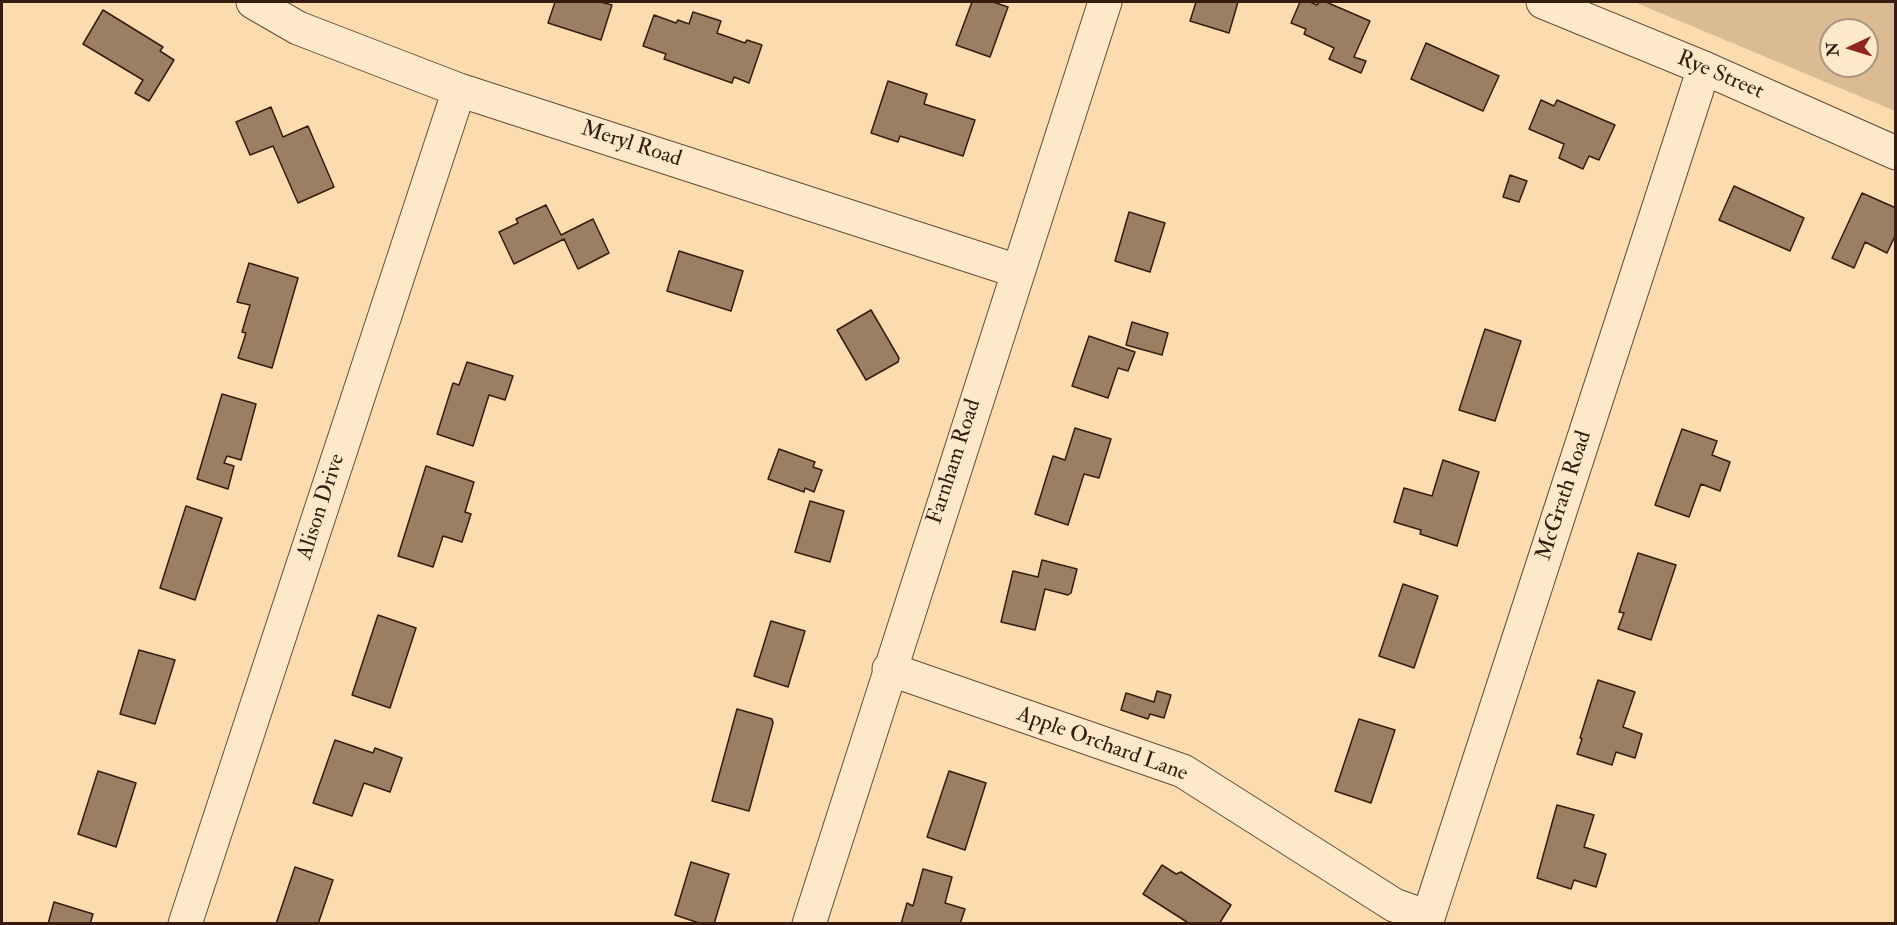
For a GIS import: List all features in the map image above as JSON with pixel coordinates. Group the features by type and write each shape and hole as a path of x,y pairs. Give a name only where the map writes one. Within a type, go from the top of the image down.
{"street":[{"name":"Meryl Road","path":"253,2 298,28 459,90 1017,270"},
{"name":"Farnham Road","path":"808,924 1105,2"},
{"name":"Rye Street","path":"1543,2 1704,68 1896,153"},
{"name":"McGrath Road","path":"1427,920 1704,68"},
{"name":"Alison Drive","path":"185,924 459,90"},
{"name":"Apple Orchard Lane","path":"889,669 1183,771 1394,905 1427,920"}],"shaded area":[{"path":"1634,2 1895,2 1895,111"}],"building":[{"path":"555,2 601,2 612,5 601,40 548,23"},
{"path":"972,2 993,2 1008,7 990,57 956,45"},
{"path":"1196,2 1238,2 1229,33 1190,21"},
{"path":"1300,2 1317,5 1319,2 1326,2 1370,21 1354,57 1366,61 1361,73 1329,59 1334,48 1304,34 1306,29 1291,23"},
{"path":"103,10 163,47 160,51 174,60 149,101 135,93 143,80 83,44"},
{"path":"693,12 721,21 717,33 745,43 747,40 762,45 749,83 734,77 732,83 664,59 666,54 643,46 654,15 676,23 678,20 689,24"},
{"path":"1426,43 1499,76 1483,111 1411,79"},
{"path":"888,81 927,94 924,104 975,120 963,156 900,136 898,142 871,133"},
{"path":"1541,100 1554,106 1557,100 1615,125 1599,160 1589,156 1583,169 1559,158 1564,144 1529,129"},
{"path":"271,107 283,137 308,126 334,187 298,203 273,146 250,155 236,122"},
{"path":"1510,175 1527,181 1519,202 1503,197"},
{"path":"1734,186 1804,218 1790,251 1719,220"},
{"path":"1862,193 1896,208 1896,234 1887,253 1865,242 1854,268 1832,258"},
{"path":"546,205 561,235 593,219 609,253 578,269 564,239 514,264 499,232 518,223 516,219"},
{"path":"1129,212 1165,223 1150,272 1115,261"},
{"path":"679,251 743,271 731,311 667,291"},
{"path":"249,263 298,278 272,368 238,358 246,333 242,332 250,305 237,302"},
{"path":"871,310 899,358 898,362 866,380 837,330"},
{"path":"1132,322 1168,333 1162,355 1126,345"},
{"path":"1485,329 1521,341 1495,421 1459,410"},
{"path":"1089,336 1135,352 1128,371 1118,368 1108,398 1072,386"},
{"path":"467,362 513,376 505,400 489,395 473,446 437,434 453,383 459,385"},
{"path":"222,394 256,404 241,460 227,456 224,463 234,466 228,489 197,479"},
{"path":"1075,428 1111,439 1099,478 1084,474 1068,525 1035,514 1053,456 1065,460"},
{"path":"1682,429 1717,441 1712,455 1730,462 1720,491 1701,484 1689,517 1655,505"},
{"path":"779,449 815,462 813,467 822,470 814,492 805,488 804,492 768,479"},
{"path":"1443,460 1479,472 1457,546 1420,534 1421,530 1394,522 1404,488 1432,496"},
{"path":"426,466 474,482 465,512 471,514 462,542 443,536 433,567 398,556"},
{"path":"810,501 844,511 830,562 795,552"},
{"path":"186,506 222,518 195,600 160,588"},
{"path":"1638,553 1676,565 1651,640 1618,629 1624,613 1619,612"},
{"path":"1042,560 1077,569 1071,593 1068,595 1045,589 1035,630 1001,622 1013,571 1038,577"},
{"path":"1403,584 1438,596 1414,668 1379,656"},
{"path":"378,615 416,628 390,708 352,695"},
{"path":"771,621 805,631 788,687 754,676"},
{"path":"139,650 175,660 155,724 120,714"},
{"path":"1598,680 1635,692 1623,727 1642,734 1635,758 1616,752 1612,765 1577,754"},
{"path":"1157,691 1171,695 1164,718 1150,714 1148,719 1121,710 1126,693 1154,702"},
{"path":"737,709 772,719 773,723 749,811 712,801"},
{"path":"1359,719 1395,730 1371,803 1335,791"},
{"path":"335,740 373,753 375,748 402,758 390,792 364,783 352,816 313,803"},
{"path":"98,771 136,783 116,847 78,834"},
{"path":"949,771 986,783 965,850 927,837"},
{"path":"1557,805 1594,815 1584,847 1606,854 1596,887 1574,880 1571,889 1537,878"},
{"path":"691,862 729,874 714,924 702,924 675,915"},
{"path":"1162,865 1176,874 1181,872 1231,905 1219,924 1190,924 1143,894"},
{"path":"295,867 333,880 318,924 276,924"},
{"path":"923,869 952,877 945,903 965,909 960,924 901,924 907,903 913,906"},
{"path":"54,902 93,914 90,924 48,924"}]}
